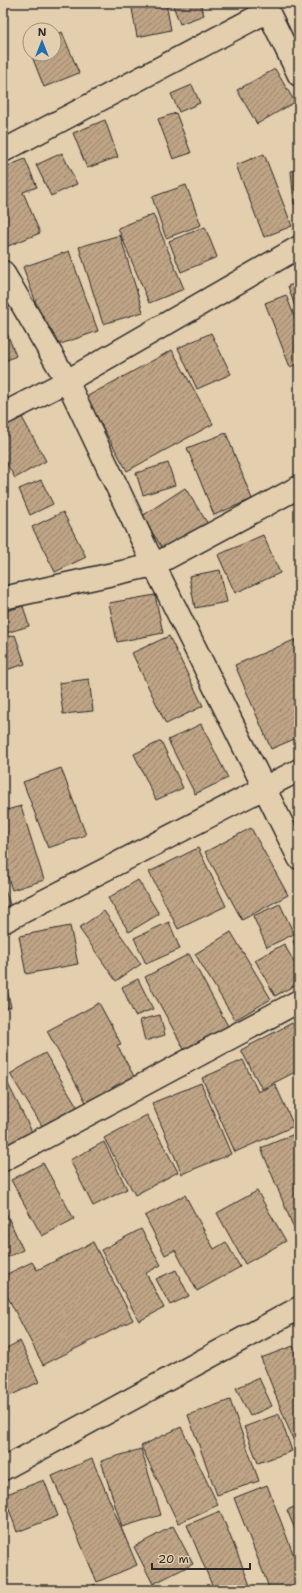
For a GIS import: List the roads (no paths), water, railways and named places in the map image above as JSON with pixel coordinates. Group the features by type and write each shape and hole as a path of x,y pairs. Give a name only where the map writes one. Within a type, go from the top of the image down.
{"street":[{"path":"3,151 266,7 299,75"},
{"path":"3,414 67,381 299,247"},
{"path":"3,272 67,381 154,565 299,858"},
{"path":"3,598 154,565 299,487"},
{"path":"3,922 299,770"},
{"path":"3,1160 299,1001"},
{"path":"3,1468 299,1308"}]}
